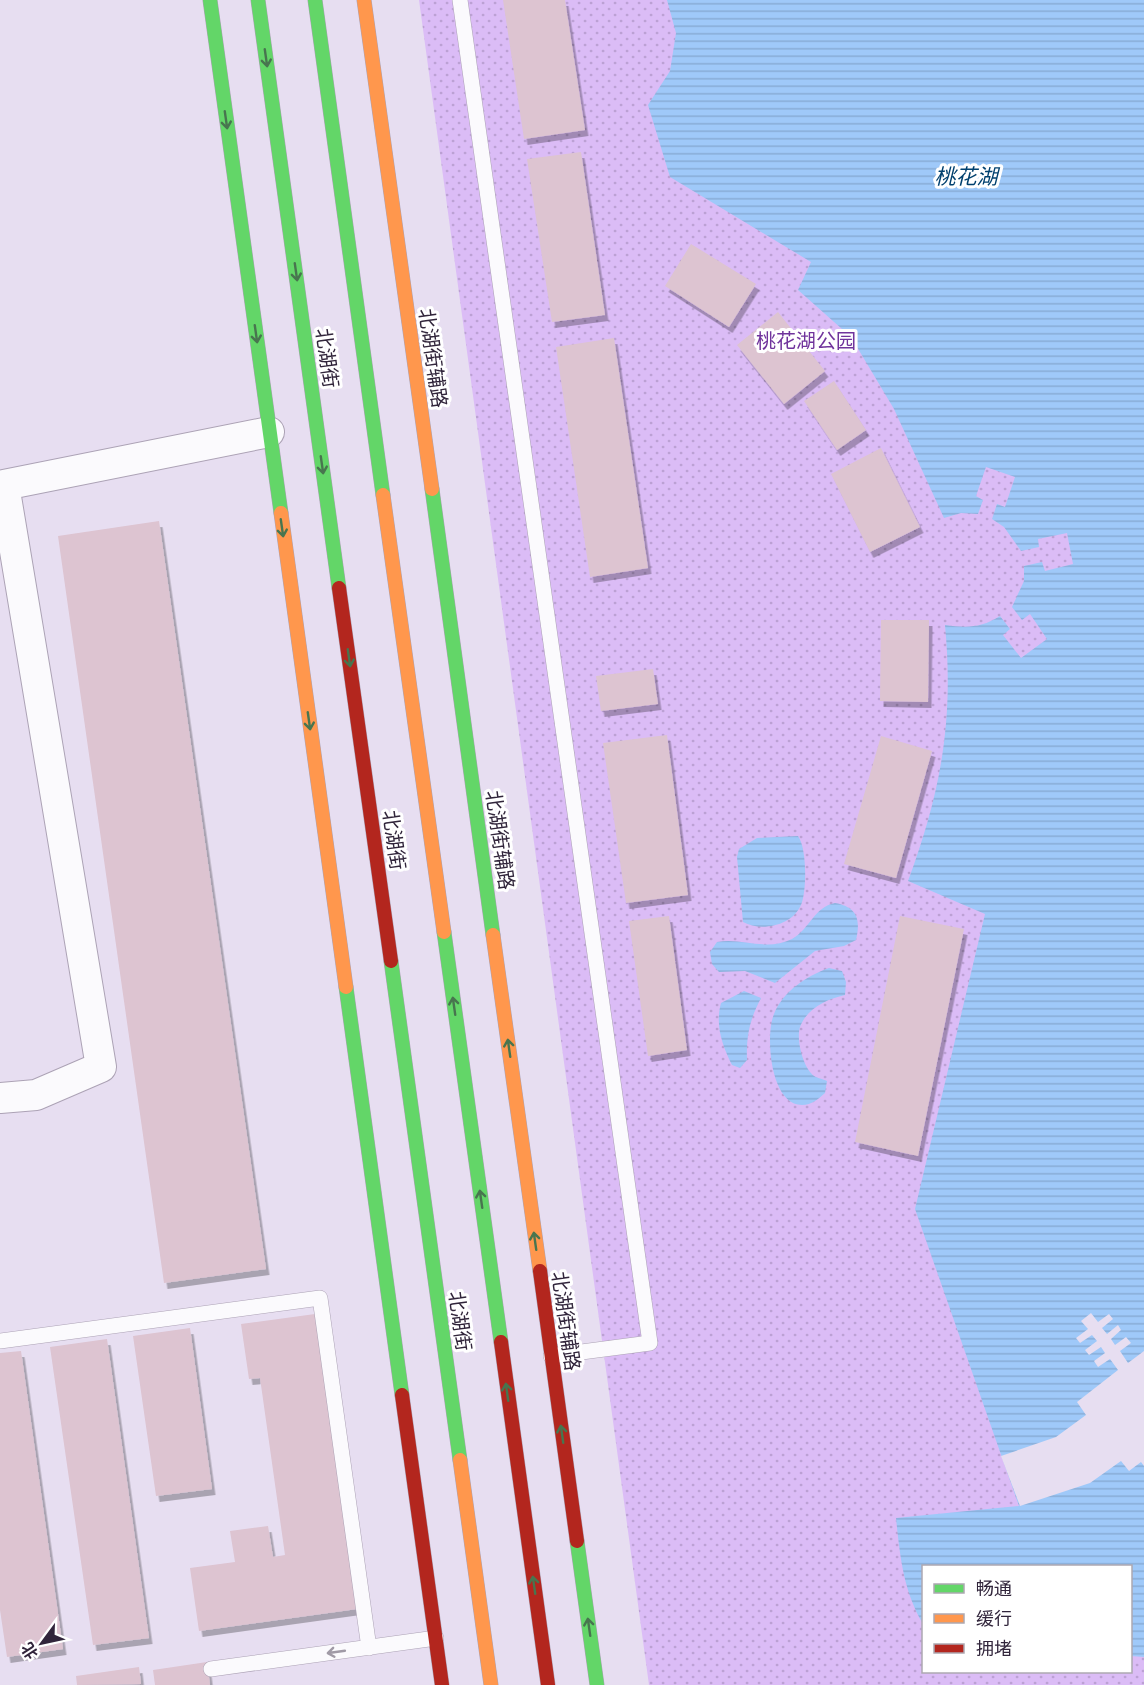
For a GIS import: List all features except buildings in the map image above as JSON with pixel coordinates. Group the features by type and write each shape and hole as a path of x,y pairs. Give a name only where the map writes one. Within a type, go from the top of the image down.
{"main road":[{"path":"210,0 442,1685"},
{"name":"北湖街","path":"258,0 491,1685"},
{"name":"北湖街","path":"315,0 548,1685"},
{"name":"北湖街辅路","path":"364,0 597,1685"},
{"path":"243,245 291,241"},
{"path":"318,788 366,780"}],"street":[{"path":"0,1098 36,1095 100,1067 4,485 269,432"}],"lane":[{"path":"460,0 650,1343 551,1356"},
{"path":"0,1341 320,1298 369,1648"},
{"path":"211,1669 436,1638"}],"green space":[{"name":"桃花湖公园","path":"419,0 1144,0 1144,1685 649,1685"}],"water":[{"name":"桃花湖","path":"667,0 1144,0 1144,1657 1132,1656 1132,1565 922,1565 922,1622 907,1586 896,1518 1019,1506 915,1209 985,914 908,881 929,817 942,755 948,693 945,625 974,626 1000,616 1010,629 1003,635 1021,658 1047,639 1030,614 1022,620 1012,607 1024,581 1024,566 1042,562 1045,571 1073,564 1067,533 1038,539 1039,547 1021,551 1004,527 992,519 997,504 1005,507 1015,477 986,467 976,496 983,500 978,514 961,513 944,518 894,409 851,337 798,290 811,262 670,177 648,105 670,71 676,33"},
{"path":"798,836 803,850 805,880 803,899 797,912 783,922 767,927 758,927 743,922 737,857 739,849 757,838"},
{"path":"835,903 848,908 856,915 858,926 856,940 844,946 815,951 775,983 745,971 719,972 712,964 710,952 717,942 782,943 798,935 822,909"},
{"path":"829,968 842,971 846,982 845,995 818,1005 807,1015 800,1027 800,1046 810,1072 827,1081 825,1093 812,1103 802,1105 791,1102 783,1094 777,1082 770,1052 771,1024 778,1006 790,991 812,975"},
{"path":"744,991 761,998 750,1028 747,1060 740,1068 732,1065 728,1057 720,1035 719,1011 721,1003"}],"pier":[{"path":"1091,1313 1098,1322 1109,1314 1113,1319 1102,1328 1107,1334 1118,1325 1121,1330 1111,1339 1115,1345 1126,1337 1131,1343 1120,1351 1128,1363 1144,1351 1144,1466 1141,1462 1129,1471 1121,1461 1090,1483 1020,1506 1001,1456 1056,1437 1086,1415 1077,1402 1118,1370 1110,1359 1098,1367 1094,1361 1105,1353 1101,1347 1089,1355 1085,1350 1097,1341 1092,1335 1080,1343 1076,1338 1088,1329 1081,1321"}],"traffic: fast":[{"path":"210,0 281,513"},
{"path":"258,0 339,588"},
{"path":"315,0 383,495"},
{"path":"432,489 493,935"},
{"path":"444,932 501,1342"},
{"path":"391,961 460,1460"},
{"path":"346,987 402,1395"},
{"path":"577,1541 597,1685"}],"traffic: slow":[{"path":"364,0 432,489"},
{"path":"383,495 444,932"},
{"path":"281,513 346,987"},
{"path":"493,935 540,1271"},
{"path":"460,1460 491,1685"}],"traffic: jam":[{"path":"339,588 391,961"},
{"path":"540,1271 577,1541"},
{"path":"501,1342 548,1685"},
{"path":"402,1395 442,1685"}]}
